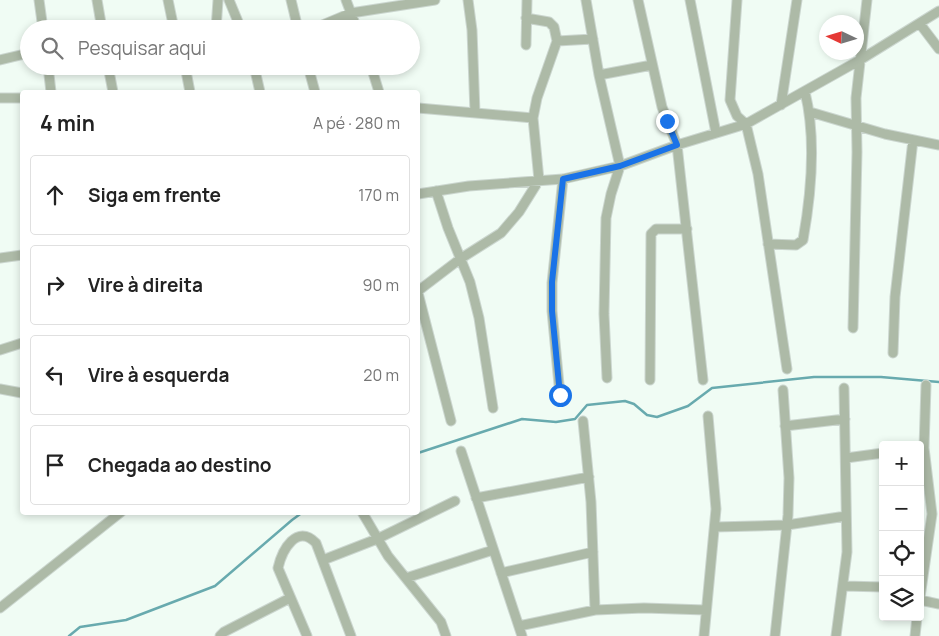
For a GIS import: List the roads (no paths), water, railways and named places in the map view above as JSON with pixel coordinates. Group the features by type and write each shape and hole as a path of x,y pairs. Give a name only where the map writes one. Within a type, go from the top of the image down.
{"street":[{"path":"39,0 42,20"},
{"path":"97,0 100,20"},
{"path":"168,0 172,20"},
{"path":"216,20 218,0"},
{"path":"228,0 237,20"},
{"path":"292,0 296,20"},
{"path":"346,0 354,20"},
{"path":"335,20 351,13 434,0"},
{"path":"468,0 472,30 475,113"},
{"path":"526,45 527,0"},
{"path":"586,0 599,75 620,166 606,218 604,304 606,378"},
{"path":"638,0 662,107 677,145 703,380"},
{"path":"690,0 716,133"},
{"path":"737,0 730,100 736,116 746,124 758,174 787,369"},
{"path":"781,106 797,0"},
{"path":"864,26 867,0"},
{"path":"864,58 939,11"},
{"path":"420,290 460,259 501,233 519,212 539,180 534,118 537,98 557,41 554,27 549,22 526,18"},
{"path":"920,24 939,49"},
{"path":"557,41 593,39"},
{"path":"0,60 20,55"},
{"path":"420,194 563,179 620,166 677,145 746,124 860,60"},
{"path":"853,328 857,152 855,126 860,60"},
{"path":"599,75 652,65"},
{"path":"49,75 51,90"},
{"path":"110,75 113,90"},
{"path":"187,75 190,90"},
{"path":"256,75 260,90"},
{"path":"310,75 314,90"},
{"path":"374,75 378,90"},
{"path":"768,244 796,245 802,240 809,204 810,112 805,92"},
{"path":"0,98 20,98"},
{"path":"420,108 534,118"},
{"path":"810,112 855,126 939,145"},
{"path":"893,353 895,297 914,140"},
{"path":"560,395 553,324 552,282 563,179"},
{"path":"436,191 470,282 479,318 493,408"},
{"path":"650,380 651,234 656,230 687,229"},
{"path":"0,258 20,254"},
{"path":"420,300 451,421"},
{"path":"0,350 20,344"},
{"path":"922,441 926,385"},
{"path":"836,636 847,552 844,388"},
{"path":"0,389 20,393"},
{"path":"775,636 787,524 789,478 783,390"},
{"path":"704,636 716,509 708,416"},
{"path":"785,426 844,419"},
{"path":"583,421 593,552 595,610"},
{"path":"461,451 522,636"},
{"path":"846,458 879,454"},
{"path":"923,576 935,488 924,454"},
{"path":"476,498 588,476"},
{"path":"323,560 377,539 455,501"},
{"path":"364,515 377,539 441,622 446,636"},
{"path":"0,608 109,516"},
{"path":"715,527 787,524 846,516"},
{"path":"307,636 278,568 286,549 297,537 303,534 310,536 316,543 351,636"},
{"path":"406,578 494,550"},
{"path":"501,573 593,552"},
{"path":"844,586 879,587"},
{"path":"220,636 224,632 290,598"},
{"path":"924,599 939,604"},
{"path":"519,626 595,610 644,608 706,610"},
{"path":"915,636 917,621"}],"waterway":[{"path":"420,452 522,419 556,422 575,419 587,405 625,401 634,404 647,415 657,417 688,406 712,388 814,377 881,377 939,382"},
{"path":"69,636 80,627 126,620 215,586 299,515"}]}
